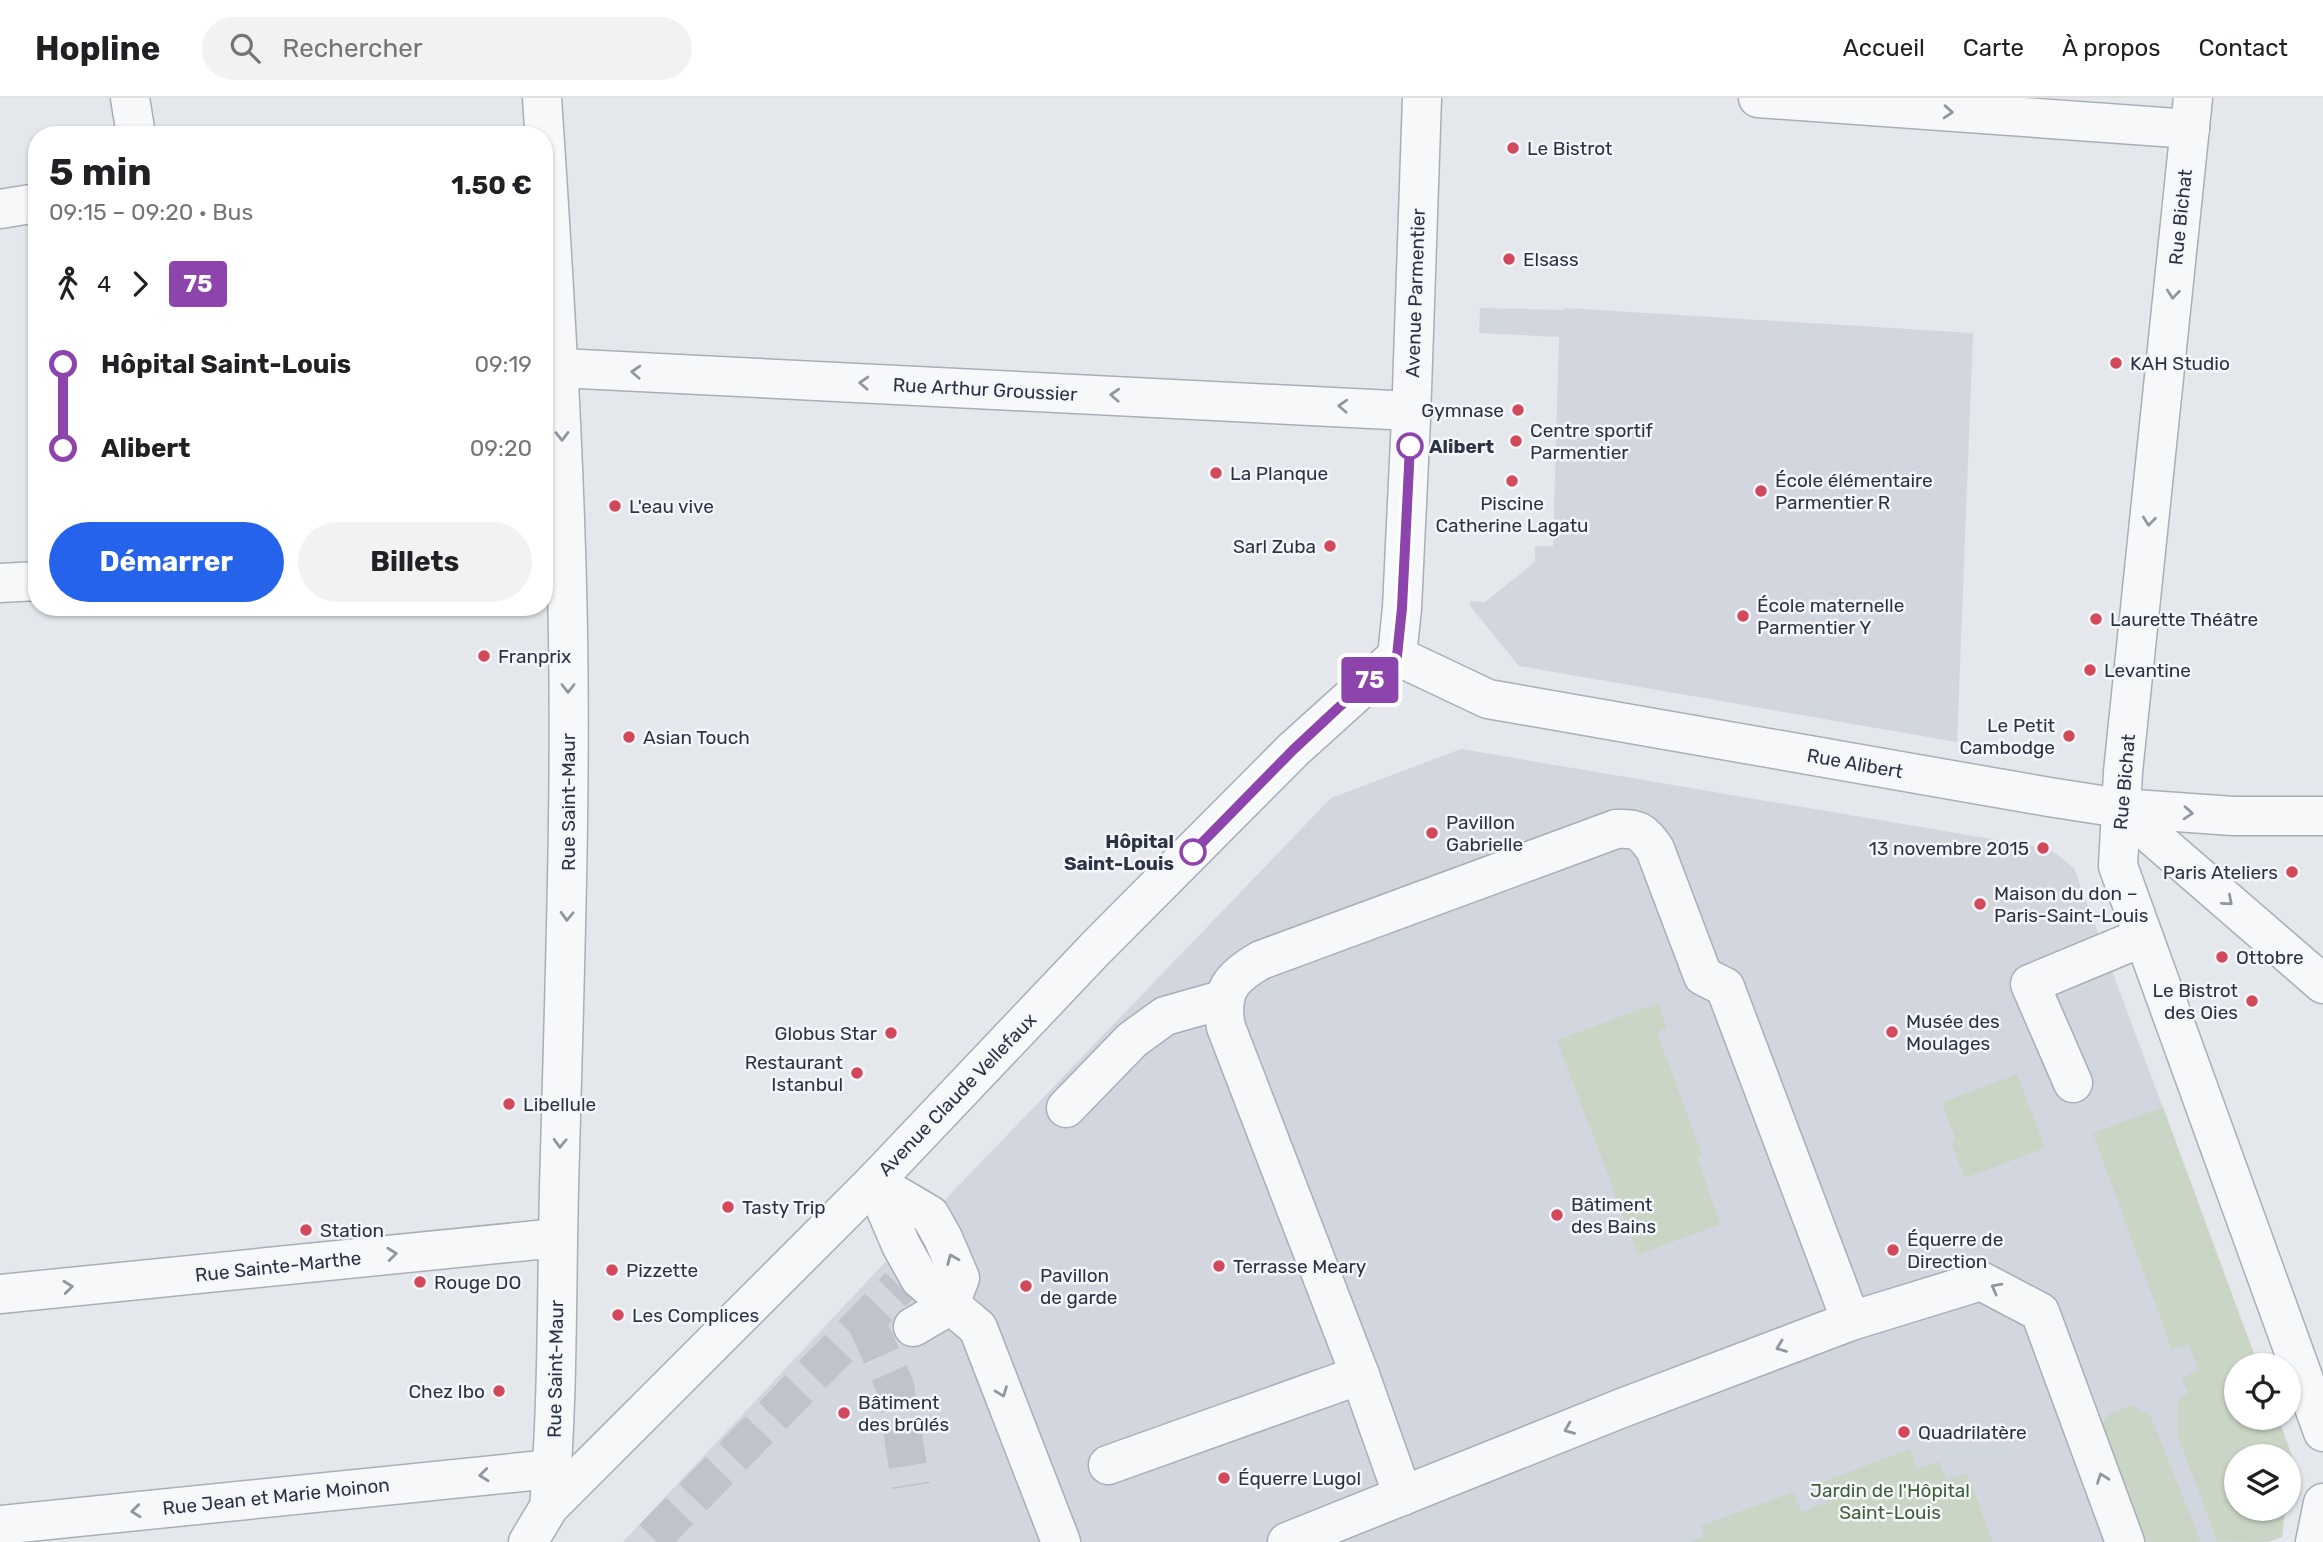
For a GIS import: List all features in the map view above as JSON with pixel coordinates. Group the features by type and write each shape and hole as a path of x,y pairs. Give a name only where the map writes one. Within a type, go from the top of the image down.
{"street":[{"path":"130,98 135,126"},
{"name":"Rue Saint-Maur","path":"542,98 544,126"},
{"name":"Avenue Parmentier","path":"1397,656 1402,608 1411,411 1422,98"},
{"path":"1758,98 2191,113"},
{"name":"Rue Bichat","path":"2191,113 2120,808 2118,866 2323,1432"},
{"path":"0,209 28,204"},
{"name":"Rue Saint-Maur","path":"549,1507 556,1405 557,1238 569,846 555,563 560,368 553,263"},
{"name":"Rue Arthur Groussier","path":"560,368 1411,411"},
{"path":"0,583 28,581"},
{"name":"Rue Alibert","path":"1397,656 1488,699 2120,808 2233,816 2323,816"},
{"name":"Avenue Claude Vellefaux","path":"528,1542 549,1507 874,1182 1096,948 1293,750 1397,656"},
{"path":"2120,808 2323,984"},
{"path":"1403,1496 1360,1375 1226,1027 1225,999 1229,988 1239,973 1261,960 1616,829 1632,829 1644,834 1655,849 1703,976 1725,987 1851,1321"},
{"path":"2073,1083 2030,984 2143,937"},
{"path":"1066,1108 1132,1040 1165,1017 1225,999"},
{"path":"874,1182 901,1245 906,1277 920,1279 978,1328 1061,1542"},
{"path":"874,1182 930,1215 960,1278 949,1306 913,1327"},
{"name":"Rue Sainte-Marthe","path":"0,1294 557,1238"},
{"path":"1287,1542 1622,1408 1851,1321 1981,1280 2040,1312 2125,1542"},
{"path":"1108,1465 1360,1375"},
{"name":"Rue Jean et Marie Moinon","path":"0,1525 552,1469"},
{"path":"2315,1542 2323,1503"}],"shaded area":[{"path":"1480,308 1565,308 1973,333 1957,742 1519,666 1470,606 1471,601 1485,602 1535,562 1535,546 1553,546 1559,337 1479,333"},
{"path":"1461,749 2050,849 2074,868 2254,1353 2224,1353 2224,1430 2282,1430 2288,1444 2224,1444 2224,1521 2284,1521 2282,1537 2267,1542 623,1542 889,1258 1331,798"}],"green space":[{"path":"1658,1003 1667,1028 1657,1032 1702,1155 1697,1158 1720,1224 1638,1255 1557,1040"},
{"path":"2017,1074 2045,1148 1965,1178 1951,1143 1956,1141 1942,1103"},
{"path":"2163,1107 2254,1353 2224,1353 2224,1430 2282,1430 2288,1444 2224,1444 2224,1521 2284,1521 2282,1537 2267,1542 2217,1541 2177,1434 2178,1399 2188,1393 2182,1378 2199,1370 2189,1344 2172,1350 2093,1133"},
{"path":"2131,1405 2150,1415 2199,1542 2140,1542 2099,1428 2108,1415"},
{"name":"Jardin de l'Hôpital Saint-Louis","path":"1910,1449 1917,1469 1939,1462 1946,1480 1967,1473 1993,1542 1690,1542 1705,1537 1701,1526 1793,1492 1801,1512 1828,1502 1822,1482"}],"tunnel":[{"path":"653,1538 899,1286"},
{"path":"866,1321 895,1386 911,1486"}],"bus line":[{"name":"75","path":"1193,852 1293,750 1397,656 1410,446"}],"place":[{"name":"Le Bistrot","path":"1513,148"},
{"name":"Elsass","path":"1509,259"},
{"name":"KAH Studio","path":"2116,363"},
{"name":"Gymnase","path":"1518,410"},
{"name":"Centre sportif Parmentier","path":"1516,441"},
{"name":"Alibert","path":"1410,446"},
{"name":"La Planque","path":"1216,473"},
{"name":"Piscine Catherine Lagatu","path":"1512,481"},
{"name":"École élémentaire Parmentier R","path":"1761,491"},
{"name":"L'eau vive","path":"615,506"},
{"name":"Sarl Zuba","path":"1330,546"},
{"name":"École maternelle Parmentier Y","path":"1743,616"},
{"name":"Laurette Théâtre","path":"2096,619"},
{"name":"Franprix","path":"484,656"},
{"name":"Levantine","path":"2090,670"},
{"name":"Le Petit Cambodge","path":"2069,736"},
{"name":"Asian Touch","path":"629,737"},
{"name":"Pavillon Gabrielle","path":"1432,833"},
{"name":"13 novembre 2015","path":"2043,848"},
{"name":"Hôpital Saint-Louis","path":"1193,852"},
{"name":"Paris Ateliers","path":"2292,872"},
{"name":"Maison du don – Paris-Saint-Louis","path":"1980,904"},
{"name":"Ottobre","path":"2222,957"},
{"name":"Le Bistrot des Oies","path":"2252,1001"},
{"name":"Musée des Moulages","path":"1892,1032"},
{"name":"Globus Star","path":"891,1033"},
{"name":"Restaurant Istanbul","path":"857,1073"},
{"name":"Libellule","path":"509,1104"},
{"name":"Tasty Trip","path":"728,1207"},
{"name":"Bâtiment des Bains","path":"1557,1215"},
{"name":"Station","path":"306,1230"},
{"name":"Équerre de Direction","path":"1893,1250"},
{"name":"Terrasse Meary","path":"1219,1266"},
{"name":"Pizzette","path":"612,1270"},
{"name":"Rouge DO","path":"420,1282"},
{"name":"Pavillon de garde","path":"1026,1286"},
{"name":"Les Complices","path":"618,1315"},
{"name":"Chez Ibo","path":"499,1391"},
{"name":"Bâtiment des brûlés","path":"844,1413"},
{"name":"Quadrilatère","path":"1904,1432"},
{"name":"Équerre Lugol","path":"1224,1478"}]}
